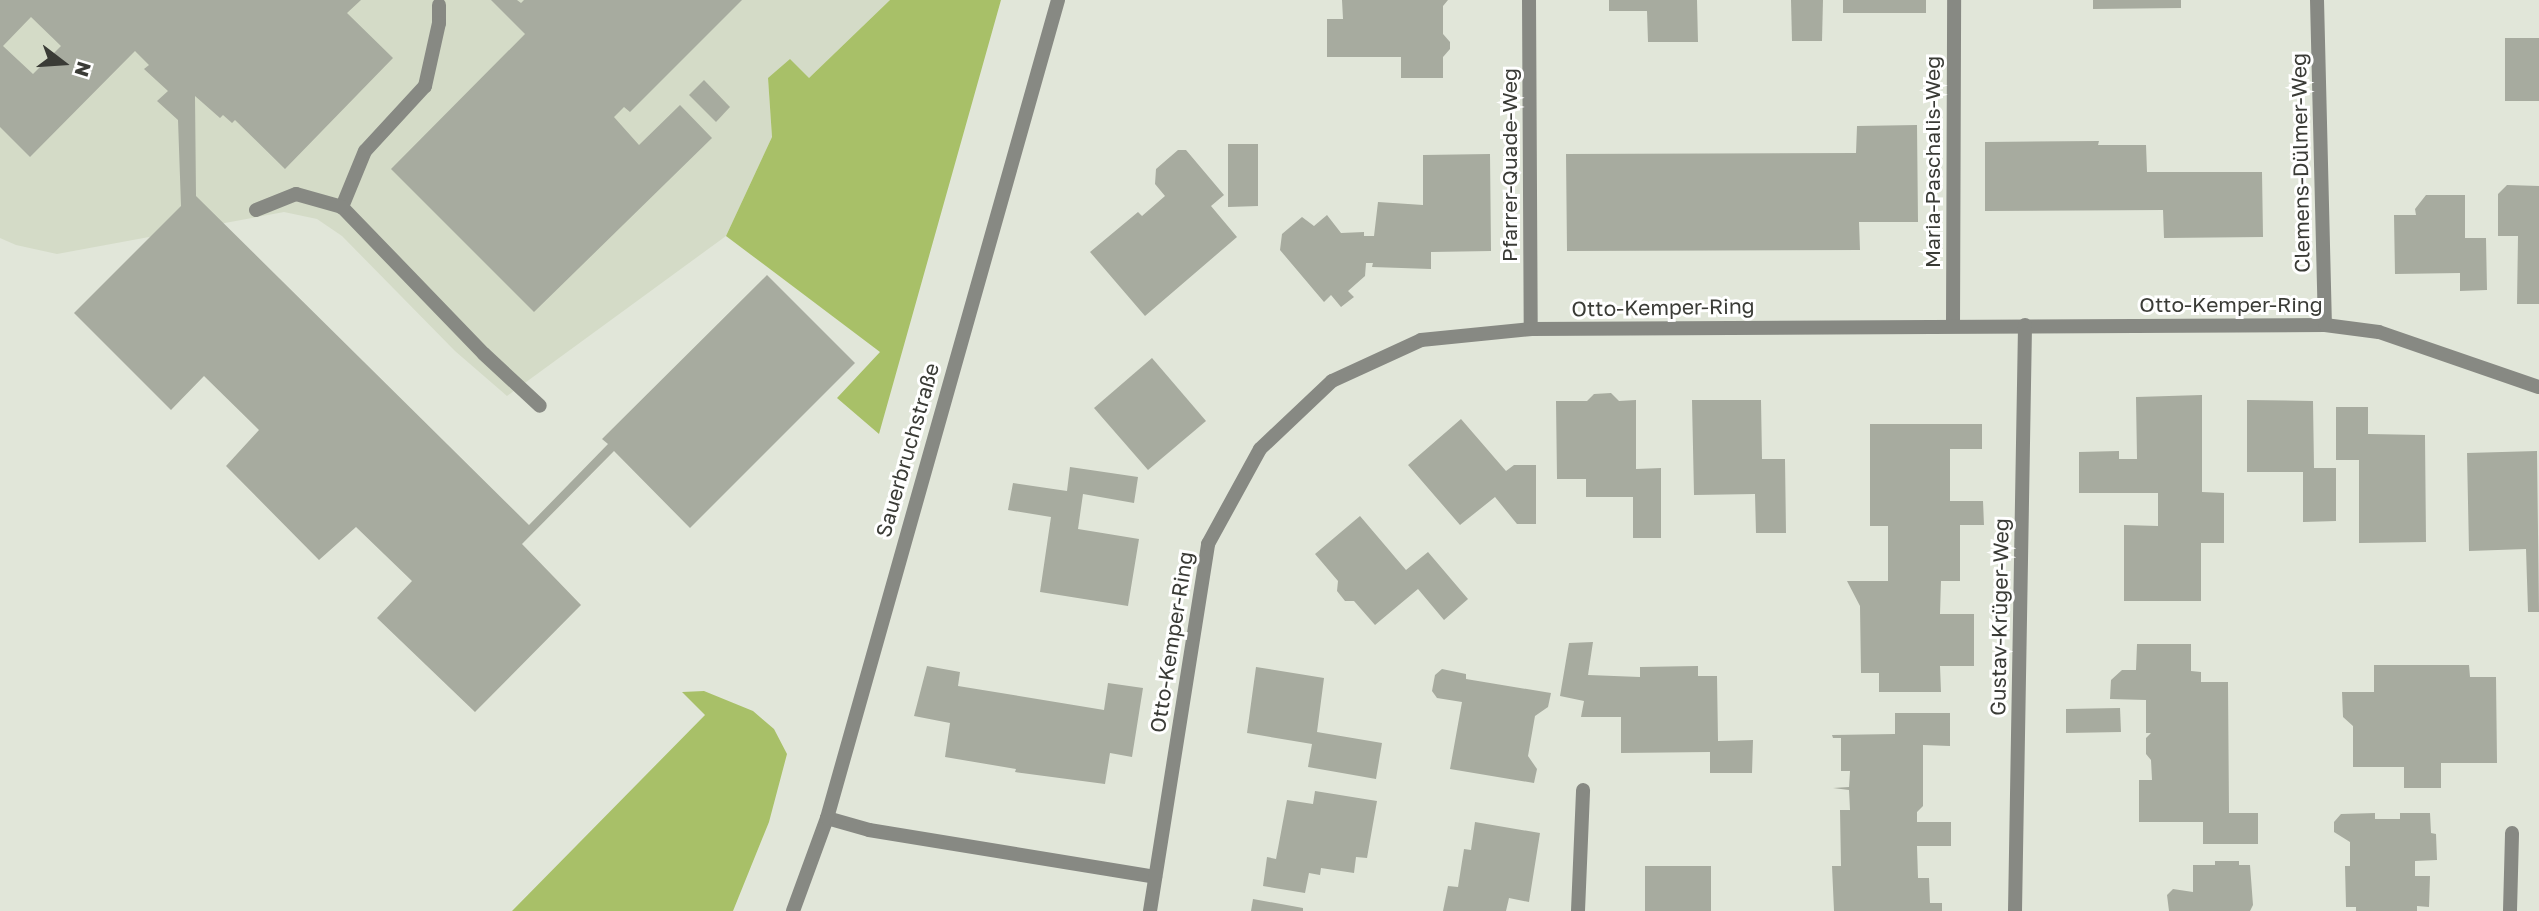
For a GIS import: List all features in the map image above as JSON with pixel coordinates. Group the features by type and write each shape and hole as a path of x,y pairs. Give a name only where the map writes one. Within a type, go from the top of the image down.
{"street":[{"name":"Sauerbruchstraße","path":"793,911 827,818 1058,0"},
{"name":"Pfarrer-Quade-Weg","path":"1529,0 1531,329"},
{"name":"Maria-Paschalis-Weg","path":"1953,325 1954,0"},
{"name":"Clemens-Dülmer-Weg","path":"2317,0 2325,325"},
{"path":"342,207 365,151 425,86 439,23 439,5"},
{"path":"256,210 296,194 342,207 474,344 540,406"},
{"name":"Gustav-Krüger-Weg","path":"2015,911 2025,325"},
{"name":"Otto-Kemper-Ring","path":"1150,911 1208,544 1260,449 1332,381 1420,340 1531,329 2325,325 2379,332 2539,387"},
{"path":"1578,911 1583,790"},
{"path":"827,818 877,831 1155,877"},
{"path":"2510,911 2512,833"}],"shaded area":[{"path":"0,0 890,0 809,78 768,78 772,137 726,236 507,396 455,351 342,236 317,219 284,212 57,254 16,245 0,238"}],"green space":[{"path":"890,0 1001,0 879,434 837,398 880,352 726,236 772,137 768,78 790,59 809,78"},
{"path":"704,691 753,711 774,729 787,754 769,822 733,911 512,911 705,715 682,692"}],"building":[{"path":"0,0 361,0 347,13 393,58 285,169 235,120 232,123 223,115 220,118 195,96 196,196 529,525 608,444 602,439 767,275 855,363 690,528 614,451 522,544 581,605 475,712 377,618 412,581 356,527 319,560 226,466 259,430 204,376 171,410 74,313 181,206 178,120 157,101 168,91 144,69 149,65 135,51 30,157 0,127","holes":["31,17 61,46 33,74 3,46"]},
{"path":"491,0 517,0 521,3 524,0 742,0 630,112 624,107 614,117 639,145 680,105 712,138 534,312 391,169 525,34"},
{"path":"1342,0 1448,0 1443,6 1443,34 1450,42 1450,49 1443,57 1443,78 1401,78 1401,57 1327,57 1327,19 1343,19"},
{"path":"1609,0 1697,0 1698,42 1648,42 1647,11 1609,11"},
{"path":"1791,0 1823,0 1822,41 1792,41"},
{"path":"1843,0 1926,0 1926,13 1843,13"},
{"path":"2093,0 2181,0 2181,8 2093,9"},
{"path":"2505,38 2539,38 2539,101 2505,101"},
{"path":"704,80 730,107 716,122 689,95"},
{"path":"1917,125 1918,222 1859,222 1860,250 1567,251 1566,154 1856,153 1857,126"},
{"path":"2099,141 2098,145 2146,145 2147,172 2262,172 2263,237 2164,238 2163,210 1985,211 1985,142"},
{"path":"1228,144 1258,144 1258,206 1228,207"},
{"path":"1178,150 1186,150 1224,195 1211,206 1237,237 1145,316 1090,252 1138,212 1142,216 1165,196 1155,184 1156,169"},
{"path":"1490,154 1491,251 1431,252 1431,269 1372,267 1373,263 1366,263 1365,276 1348,291 1354,297 1341,307 1331,295 1324,302 1280,250 1282,234 1302,217 1314,226 1327,215 1341,233 1364,232 1364,236 1374,236 1378,202 1423,205 1423,155"},
{"path":"2507,185 2539,186 2539,304 2517,304 2518,236 2498,236 2498,194"},
{"path":"2426,195 2465,195 2465,238 2486,238 2487,290 2460,291 2460,273 2395,274 2394,215 2416,215 2415,209"},
{"path":"1152,358 1206,421 1148,470 1094,408"},
{"path":"1611,393 1619,401 1636,400 1636,469 1661,468 1661,538 1633,538 1633,497 1586,497 1586,479 1557,479 1556,401 1587,401 1594,394"},
{"path":"2202,395 2202,492 2224,493 2224,543 2201,543 2201,601 2124,601 2124,525 2158,526 2158,493 2079,493 2079,452 2119,451 2119,459 2137,459 2136,397"},
{"path":"1692,400 1761,400 1762,459 1785,459 1786,533 1756,533 1755,494 1694,495"},
{"path":"2247,400 2313,401 2314,468 2336,468 2336,521 2303,522 2303,472 2247,472"},
{"path":"2336,407 2368,407 2368,434 2425,435 2426,542 2359,543 2359,460 2336,460"},
{"path":"1461,419 1506,471 1514,465 1536,465 1536,524 1517,524 1495,497 1460,525 1408,465"},
{"path":"1870,424 1982,424 1982,449 1950,449 1950,501 1983,501 1984,525 1960,525 1960,581 1941,581 1940,614 1974,614 1974,666 1940,666 1941,692 1879,692 1879,673 1861,673 1860,606 1847,581 1888,581 1888,526 1870,526"},
{"path":"2537,451 2539,612 2528,612 2526,549 2469,551 2467,453"},
{"path":"1070,467 1138,477 1134,503 1083,494 1078,529 1139,539 1128,606 1040,592 1051,517 1008,510 1013,483 1067,491"},
{"path":"1360,516 1406,570 1428,552 1468,599 1444,620 1418,589 1375,625 1354,601 1345,601 1337,591 1338,581 1315,554"},
{"path":"1593,642 1588,675 1640,677 1640,667 1698,666 1698,676 1717,676 1718,741 1753,740 1752,773 1710,773 1710,752 1621,753 1621,717 1581,717 1584,701 1560,696 1569,643"},
{"path":"2137,644 2191,644 2191,671 2201,672 2201,682 2228,682 2229,813 2258,813 2258,844 2203,844 2203,822 2139,822 2139,780 2152,780 2151,760 2146,754 2146,738 2151,733 2146,733 2146,700 2110,699 2111,680 2122,670 2136,670"},
{"path":"2374,665 2469,665 2470,677 2496,677 2497,763 2441,763 2441,788 2404,788 2404,767 2353,767 2353,726 2343,717 2342,692 2374,692"},
{"path":"927,666 960,672 958,686 1104,710 1108,683 1143,688 1132,757 1110,753 1105,784 1015,772 1016,769 945,757 950,723 914,716"},
{"path":"1256,667 1324,678 1317,732 1382,743 1376,779 1308,767 1312,744 1247,733"},
{"path":"1442,669 1466,674 1466,679 1551,693 1548,707 1535,716 1528,756 1537,769 1534,783 1450,769 1462,702 1437,698 1432,691 1435,675"},
{"path":"2120,708 2121,732 2066,733 2066,709"},
{"path":"1895,713 1950,713 1950,746 1923,745 1923,806 1917,812 1917,822 1951,822 1951,846 1917,846 1918,878 1929,878 1930,903 1942,903 1942,911 1834,911 1832,866 1841,866 1840,810 1850,810 1849,790 1833,788 1849,787 1850,771 1841,771 1841,738 1833,738 1832,735 1895,734"},
{"path":"1315,791 1377,801 1367,858 1356,857 1354,873 1321,868 1320,875 1309,873 1305,893 1263,886 1267,857 1276,859 1287,800 1313,804"},
{"path":"2375,813 2375,819 2400,819 2400,813 2430,813 2431,833 2436,834 2437,860 2415,861 2415,876 2430,876 2429,907 2417,906 2417,911 2356,911 2356,907 2346,907 2345,866 2350,866 2350,842 2334,832 2334,822 2341,814"},
{"path":"1475,822 1540,833 1529,902 1509,898 1506,911 1443,911 1448,886 1458,887 1464,849 1471,850"},
{"path":"2215,861 2239,861 2239,865 2250,865 2253,905 2250,911 2169,911 2167,895 2173,889 2193,892 2193,865 2215,865"},
{"path":"1645,866 1711,866 1711,911 1645,911"},
{"path":"1253,899 1303,908 1303,911 1251,911"}]}
